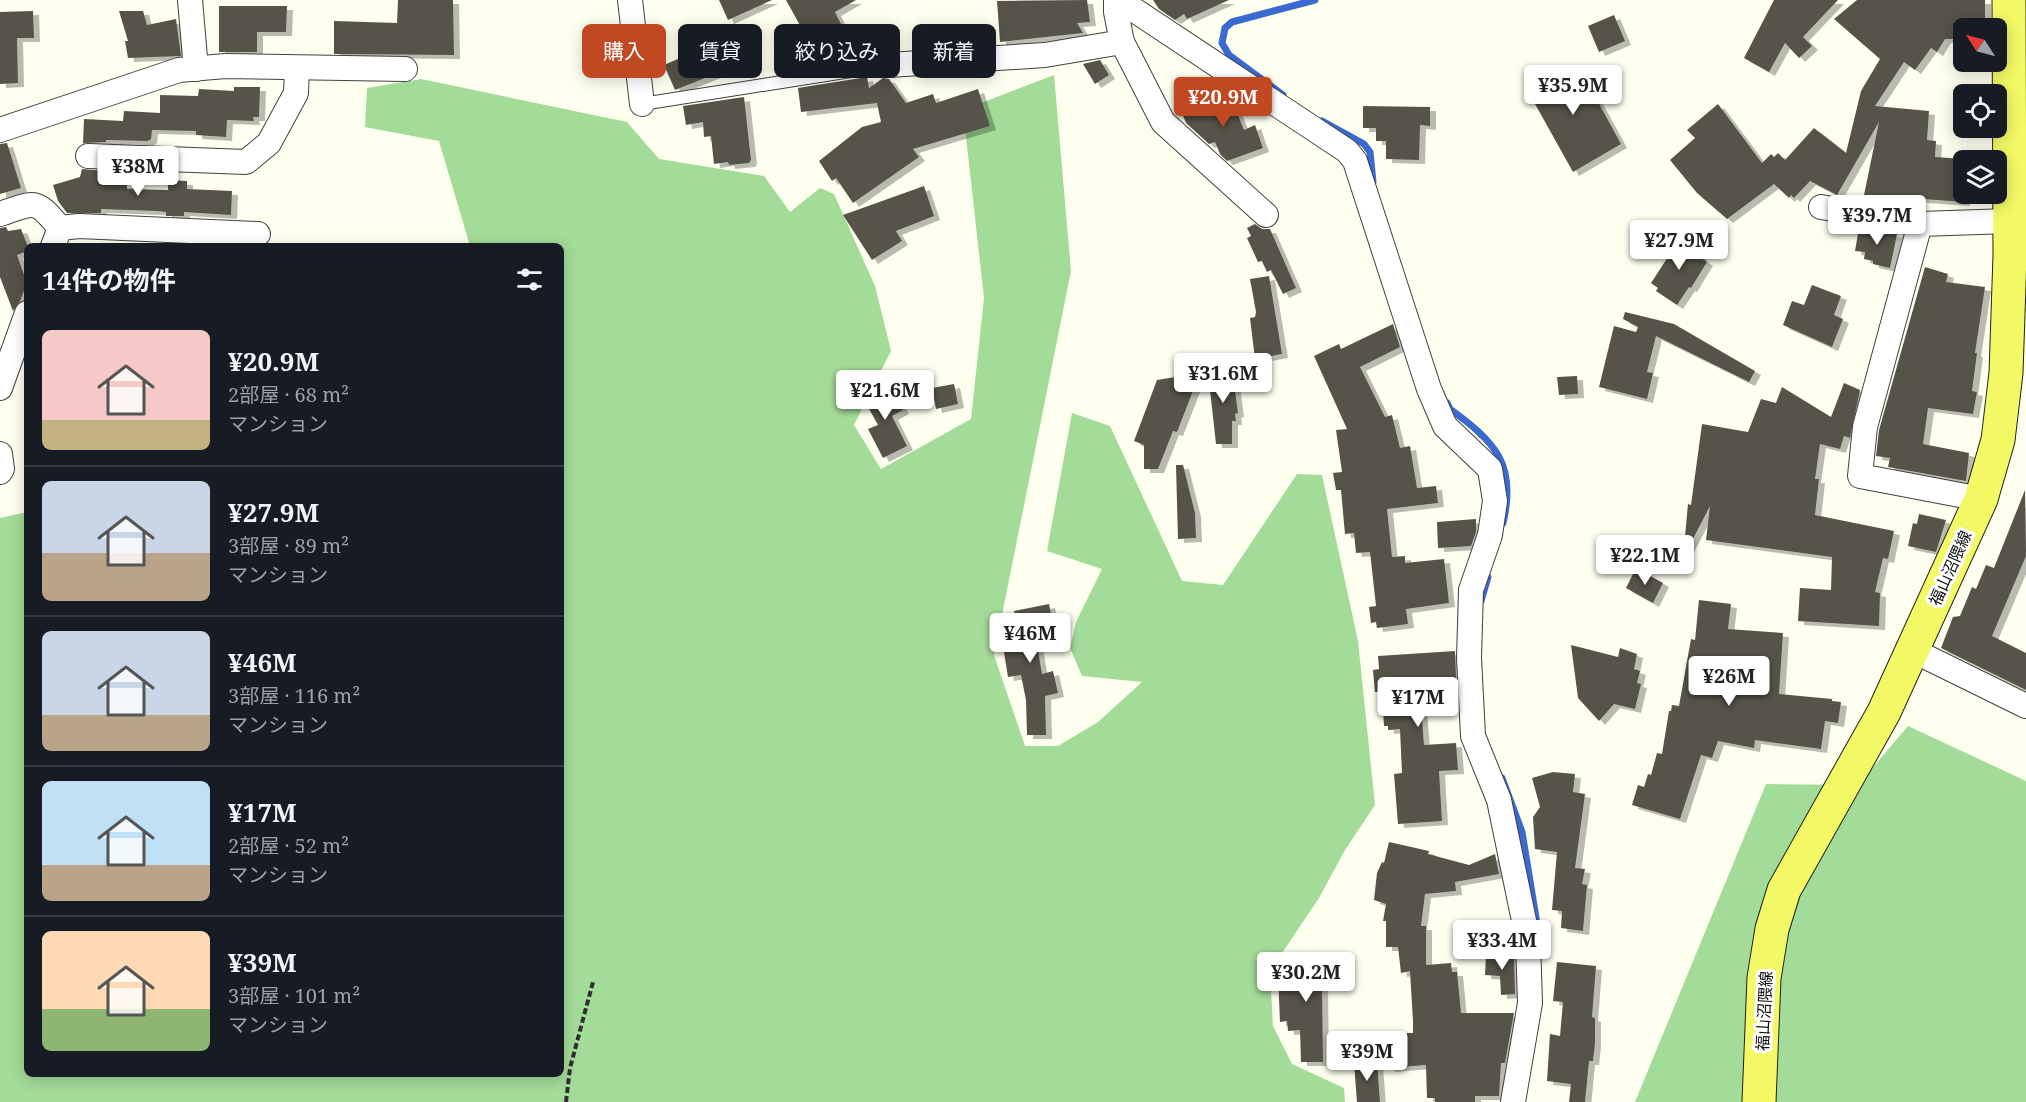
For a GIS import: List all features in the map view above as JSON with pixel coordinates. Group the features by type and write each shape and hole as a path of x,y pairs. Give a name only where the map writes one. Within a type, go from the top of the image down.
{"main road":[{"name":"福山沼隈線","path":"1759,1102 1764,978 1772,928 1784,890 1884,712 1981,499 1998,440 2018,255 2009,221 2017,52 2009,0"}],"street":[{"path":"190,0 196,69"},
{"path":"630,0 642,104"},
{"path":"1266,215 1163,122 1122,42 1116,12 1118,0 1347,151 1355,161 1422,367 1445,426 1490,470 1495,501 1490,536 1471,591 1469,658 1473,736 1499,800 1527,940 1530,1003 1513,1102"},
{"path":"900,64 1045,55 1122,42"},
{"path":"0,130 179,70 225,66 405,69"},
{"path":"88,156 246,162 269,143 296,93 297,68"},
{"path":"0,214 36,204 57,237 79,226 258,234"},
{"path":"1821,207 1920,224 2009,221"},
{"path":"1920,224 1865,427 1860,476 1981,499"},
{"path":"0,388 5,356 24,319"},
{"path":"0,454 2,469 0,472"},
{"path":"1912,650 2026,706"}],"lane":[{"path":"642,104 807,78"}],"path":[{"path":"566,1102 570,1068 593,982"}],"green space":[{"path":"1054,75 1071,271 994,655 1025,746 1058,746 1098,722 1142,682 1082,676 1070,648 1076,622 1102,569 1047,551 1072,413 1110,426 1182,581 1223,585 1297,474 1322,475 1358,641 1375,805 1345,850 1319,898 1270,971 1273,1026 1292,1064 1344,1088 1345,1102 0,1102 0,518 24,513 24,1077 564,1077 564,243 469,243 439,141 365,127 367,88 421,79 627,122 659,159 764,176 790,212 820,188 834,194 875,286 891,351 854,425 881,469 971,419 984,298 963,110"},
{"path":"1908,726 2026,781 2026,1102 1635,1102 1766,784 1858,785"}],"building":[{"path":"398,0 453,0 454,55 334,54 334,21 397,23"},
{"path":"719,0 772,0 728,20"},
{"path":"786,0 856,0 835,12 841,24 799,24"},
{"path":"1087,0 1090,22 1077,23 1083,33 1000,42 997,1"},
{"path":"1153,0 1229,0 1187,19 1184,14 1175,20 1159,9"},
{"path":"1774,0 1838,0 1803,37 1812,46 1799,58 1785,43 1769,72 1744,58"},
{"path":"1857,0 1985,0 1985,18 1953,18 1953,39 1945,39 1937,52 1931,48 1915,70 1904,62 1875,106 1929,111 1927,140 1936,141 1935,157 1953,158 1953,201 1909,198 1907,206 1903,207 1863,200 1879,122 1837,195 1810,181 1794,198 1791,195 1789,198 1774,184 1727,219 1697,193 1670,160 1695,138 1687,130 1718,104 1762,163 1771,154 1774,157 1778,153 1785,160 1814,128 1846,153 1861,91 1880,59 1834,19"},
{"path":"219,6 287,6 286,32 257,32 257,52 219,52"},
{"path":"33,11 34,38 17,38 18,83 0,84 0,12"},
{"path":"119,11 143,11 147,25 176,19 181,56 128,58 125,41 128,41"},
{"path":"1614,15 1625,41 1599,52 1588,26"},
{"path":"678,59 678,78 705,78 675,90 666,64"},
{"path":"1100,60 1109,75 1095,84 1083,64"},
{"path":"1547,66 1556,81 1582,67 1592,86 1590,87 1621,144 1573,172 1530,95 1535,93 1526,78"},
{"path":"867,78 869,88 883,78 889,79 906,103 933,94 936,103 978,89 990,126 913,149 919,157 853,203 836,178 832,181 819,161 862,127 881,122 877,103 801,112 798,88"},
{"path":"234,87 260,87 259,117 253,117 254,121 227,120 226,137 196,135 196,131 152,130 151,139 148,141 106,140 106,142 83,143 84,119 123,121 124,111 160,113 160,95 198,96 199,89 234,91"},
{"path":"1230,95 1244,130 1255,125 1263,148 1227,161 1220,154 1215,142 1209,144 1186,123 1181,111"},
{"path":"744,97 751,160 749,163 714,164 711,136 704,137 703,122 686,125 683,106"},
{"path":"1363,106 1430,107 1430,126 1420,125 1419,160 1386,159 1386,141 1376,141 1376,128 1363,128"},
{"path":"7,143 21,188 0,194 0,144"},
{"path":"82,169 105,171 105,183 127,184 127,189 168,190 168,180 187,181 187,189 232,191 231,215 184,212 184,216 166,216 166,212 101,209 101,213 67,213 58,201 53,185 80,177"},
{"path":"924,186 934,216 896,231 902,241 872,260 843,215"},
{"path":"1255,224 1262,229 1270,229 1296,288 1283,294 1271,270 1267,272 1262,261 1258,262 1247,238 1251,236 1247,228"},
{"path":"6,227 8,231 21,229 27,243 24,243 24,252 17,255 24,275 24,291 13,311 0,277 0,228"},
{"path":"1859,228 1897,234 1890,268 1873,264 1873,261 1864,259 1865,252 1855,251"},
{"path":"1681,237 1703,252 1700,257 1707,262 1677,305 1656,291 1658,288 1651,283"},
{"path":"1925,267 1948,274 1946,282 1985,287 1975,353 1977,353 1972,391 1977,392 1973,414 1928,408 1923,444 1969,453 1966,481 1888,467 1890,458 1876,456 1879,430"},
{"path":"1269,276 1282,354 1255,359 1250,318 1255,317 1256,312 1250,279"},
{"path":"1812,285 1841,296 1834,315 1843,319 1832,347 1783,325 1792,301 1804,305"},
{"path":"1625,312 1674,324 1755,371 1749,382 1656,336 1647,372 1653,373 1647,399 1599,387 1614,326 1636,332 1638,327 1623,319"},
{"path":"1393,324 1400,347 1360,367 1385,417 1392,415 1400,448 1410,446 1417,488 1436,486 1438,503 1387,509 1392,557 1405,556 1405,563 1444,559 1449,603 1406,609 1408,624 1377,628 1376,622 1371,623 1369,607 1376,606 1370,552 1356,553 1354,533 1345,534 1341,490 1336,490 1333,473 1342,472 1336,430 1347,429 1314,356 1339,344 1341,349"},
{"path":"1232,368 1238,413 1235,414 1236,421 1232,421 1232,444 1216,444 1208,372"},
{"path":"1200,373 1177,432 1173,431 1158,469 1144,469 1144,445 1134,441 1157,380"},
{"path":"1577,376 1578,394 1559,395 1557,377"},
{"path":"1844,383 1860,390 1850,438 1844,436 1840,449 1820,444 1815,479 1819,479 1815,515 1894,531 1888,559 1883,558 1875,592 1880,593 1879,626 1798,621 1800,588 1831,590 1832,557 1706,540 1710,506 1683,558 1688,504 1691,505 1702,424 1748,432 1761,399 1776,403 1782,387 1831,417"},
{"path":"954,384 958,404 936,409 932,388"},
{"path":"889,385 903,410 892,416 907,446 883,458 868,429 878,425 863,398"},
{"path":"1176,465 1183,465 1195,513 1196,538 1178,539"},
{"path":"2025,490 2026,556 1992,636 2026,653 2026,690 1941,648 1953,617 1960,616 1972,587 1976,589 1986,565 1994,568"},
{"path":"1919,514 1946,520 1936,552 1908,546 1913,523 1917,524"},
{"path":"1476,519 1476,532 1471,546 1438,548 1437,522"},
{"path":"1636,568 1663,583 1653,603 1626,588"},
{"path":"1699,600 1731,604 1728,629 1783,633 1779,694 1832,699 1832,701 1841,702 1838,723 1825,721 1821,749 1755,740 1754,748 1718,741 1712,758 1701,755 1680,819 1632,805 1638,785 1644,787 1648,774 1651,775 1657,753 1662,754 1669,711 1672,705 1679,706 1691,639 1695,640"},
{"path":"1049,604 1053,623 1034,627 1042,674 1053,671 1058,693 1045,696 1046,735 1027,735 1026,700 1021,675 1008,677 1002,640 1006,623 1016,622 1014,611"},
{"path":"1571,645 1618,657 1620,648 1637,654 1634,669 1640,671 1637,683 1641,684 1635,709 1614,704 1599,721 1578,698"},
{"path":"1455,651 1457,703 1421,707 1424,745 1456,743 1458,770 1439,771 1442,821 1398,824 1394,774 1402,773 1400,729 1388,730 1388,726 1384,726 1382,692 1375,692 1373,670 1379,669 1378,656"},
{"path":"1553,772 1575,774 1573,792 1585,794 1575,868 1585,869 1582,884 1587,885 1583,931 1561,928 1562,911 1552,910 1557,852 1535,849 1533,817 1540,807 1532,778"},
{"path":"1389,842 1429,851 1428,854 1469,865 1495,854 1499,874 1455,882 1456,891 1425,894 1421,926 1426,926 1426,965 1451,963 1452,972 1457,972 1461,1013 1514,1013 1505,1063 1501,1063 1499,1096 1475,1096 1475,1102 1435,1102 1435,1098 1427,1098 1426,1065 1389,1068 1388,1043 1407,1042 1407,1033 1413,1033 1413,1021 1410,971 1401,973 1398,947 1386,947 1386,921 1383,921 1386,904 1374,900 1377,873 1382,862 1384,863"},
{"path":"1514,954 1515,994 1501,995 1500,976 1485,975 1486,955"},
{"path":"1333,958 1334,983 1322,983 1323,1062 1301,1062 1300,1030 1288,1031 1287,1021 1280,1022 1278,974 1287,974 1287,964 1297,963 1296,959"},
{"path":"1557,962 1596,966 1592,1017 1595,1018 1595,1043 1593,1061 1589,1061 1585,1102 1569,1102 1571,1084 1547,1081 1550,1034 1560,1036 1563,1002 1553,1001"},
{"path":"1377,1062 1380,1102 1357,1102 1354,1063"}],"waterway":[{"path":"1283,95 1229,55 1222,43 1225,28 1232,22 1315,0"},
{"path":"1322,121 1364,144 1370,152 1373,182"},
{"path":"1447,403 1450,409 1479,432 1499,456 1507,485 1507,503 1503,523"},
{"path":"1481,601 1488,577"},
{"path":"1502,778 1522,832 1538,930"}]}
